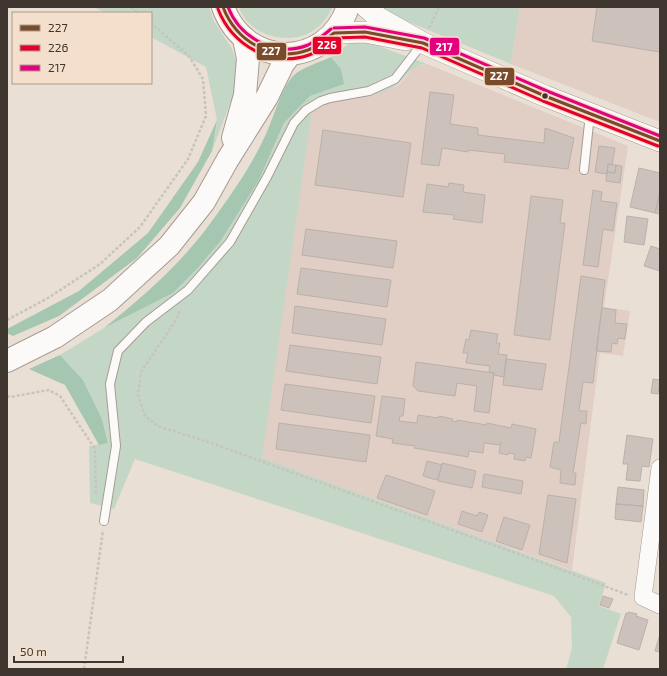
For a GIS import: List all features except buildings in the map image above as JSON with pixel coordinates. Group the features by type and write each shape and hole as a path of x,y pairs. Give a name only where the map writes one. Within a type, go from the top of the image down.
{"main road":[{"path":"223,7 227,18 234,29 244,39 258,48 274,53 291,54 312,48 334,33 344,18 348,7"},
{"path":"228,158 244,95 248,58 244,39"},
{"path":"7,361 55,337 110,300 169,246 204,202 228,158 267,97 283,64 291,54"}],"street":[{"path":"366,7 379,18 423,44 545,96 660,141"},
{"path":"334,33 365,32 423,44"},
{"path":"660,468 643,597 660,605"}],"lane":[{"path":"104,521 116,446 110,384 118,351 146,322 188,290 230,242 267,177 294,123 306,110 321,101 369,91 395,79 423,44"},
{"path":"584,170 591,113"}],"path":[{"path":"423,44 439,7"},
{"path":"7,320 48,298 100,264 140,227 188,159 206,116 203,80 189,56 152,25"},
{"path":"188,290 176,320 141,372 138,394 145,416 158,426 211,443 509,551 625,595 643,597"},
{"path":"7,396 10,397 48,390 60,396 95,450 96,496"},
{"path":"84,669 104,521"}],"shaded area":[{"path":"520,7 660,7 660,122 511,64"},
{"path":"427,64 628,146 604,307 630,311 623,356 600,353 572,570 261,458 312,112 316,108 341,97 373,95 393,88 400,84 414,67"}],"green space":[{"path":"94,7 209,7 214,21 232,49 238,67 236,88 212,151 217,120 206,67 152,38 152,12 103,12"},
{"path":"239,7 333,7 325,20 314,30 293,38 282,38 260,32 244,17"},
{"path":"379,7 520,7 511,64 401,19"},
{"path":"351,42 368,42 427,64 420,65 410,71 394,87 379,94 333,100 318,107 312,112 262,458 606,583 599,606 621,614 603,669 566,669 572,648 571,617 554,596 135,459 114,509 90,503 89,446 108,443 102,419 83,380 60,355 104,328 173,293 196,270 220,242 259,180 284,123 310,96 343,84 341,69 331,57"},
{"path":"331,57 341,69 344,84 310,96 284,123 259,180 220,242 196,270 173,293 104,328 134,304 162,278 188,251 212,221 248,168 266,134 281,96 293,76 306,68"},
{"path":"217,120 212,151 180,208 137,258 59,316 13,336 7,333 7,329 79,291 148,233 198,162"},
{"path":"60,355 83,380 102,419 108,443 99,445 65,385 29,369"}],"transit line":[{"name":"227","path":"223,7 229,19 246,39 257,46 281,54 308,50 322,43 334,33"},
{"name":"217","path":"228,7 241,28 250,36 272,47 284,49 308,45 331,29"},
{"name":"226","path":"218,9 224,22 243,43 267,56 295,58 309,55 324,47 337,37"},
{"name":"217","path":"334,28 365,27 424,38 547,91 660,136"},
{"name":"227","path":"334,33 365,32 423,43 545,96 660,141"},
{"name":"226","path":"334,38 365,37 422,48 543,101 658,146"}]}
